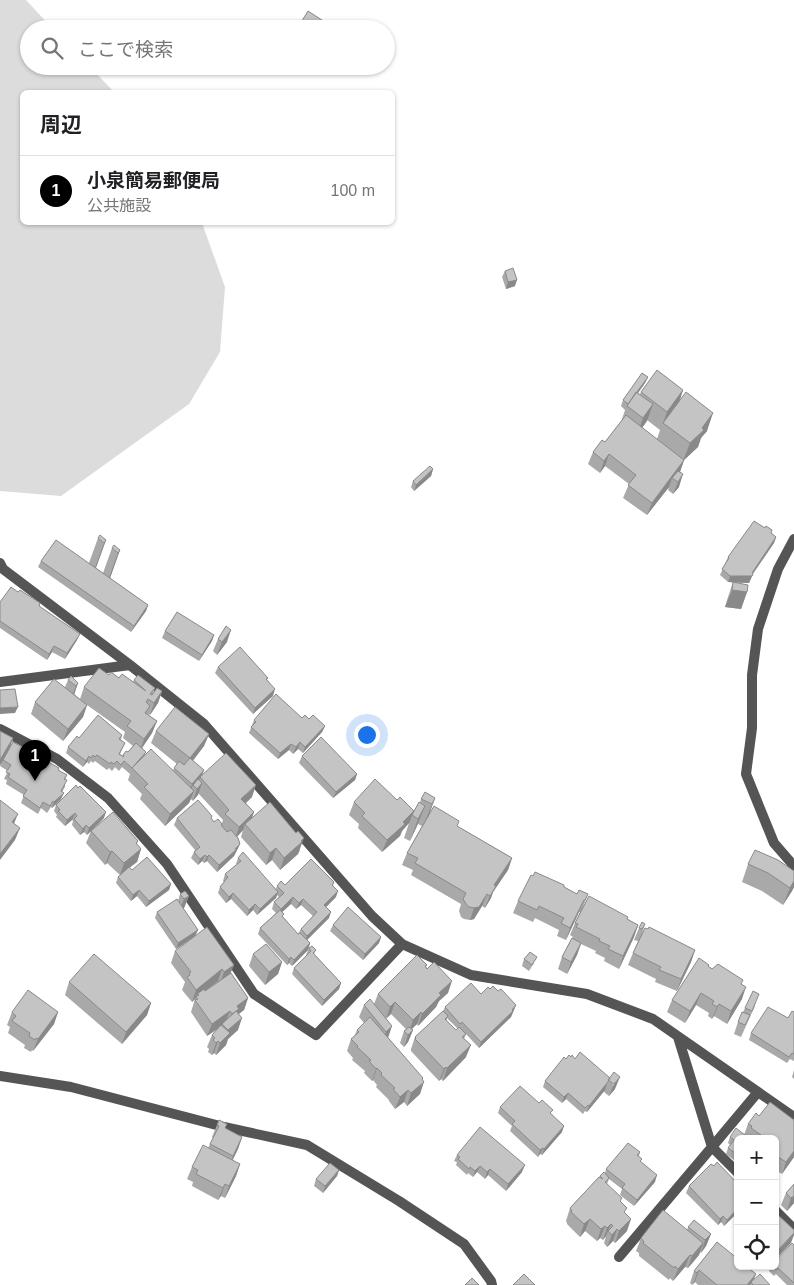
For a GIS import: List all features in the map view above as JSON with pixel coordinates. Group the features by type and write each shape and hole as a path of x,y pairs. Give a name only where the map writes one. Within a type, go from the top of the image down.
{"street":[{"path":"794,539 778,568 758,629 752,675 752,728 746,774 774,843 794,866"},
{"path":"1,567 204,724 372,916 402,944 471,975 587,994 653,1018 794,1118"},
{"path":"0,682 130,666"},
{"path":"0,729 57,759 108,798 167,864 254,994 316,1035 402,944"},
{"path":"678,1037 712,1147 734,1169"},
{"path":"0,1076 71,1087 224,1127 307,1145 464,1244 492,1285"},
{"path":"619,1257 758,1092"},
{"path":"779,1214 794,1228"}],"shaded area":[{"path":"0,0 26,0 45,20 20,20 20,75 98,75 112,90 20,90 20,225 203,225 225,287 220,352 189,404 61,496 0,491"}],"building":[{"path":"308,11 322,20 302,20"},
{"path":"513,268 517,280 508,282 505,271"},
{"path":"657,370 683,390 667,412 641,392"},
{"path":"642,373 648,377 628,404 623,400"},
{"path":"636,392 653,404 643,418 627,406"},
{"path":"686,392 713,413 702,428 704,430 690,443 663,423"},
{"path":"626,415 684,460 652,503 628,485 636,475 609,454 604,461 593,452 602,440 605,442"},
{"path":"430,466 433,469 416,485 413,481"},
{"path":"678,471 683,474 678,482 672,478"},
{"path":"754,521 772,530 771,533 776,537 752,573 752,576 730,576 722,569 728,557"},
{"path":"100,535 106,540 104,543 98,538"},
{"path":"56,540 148,605 134,626 41,561"},
{"path":"114,545 120,550 118,553 112,548"},
{"path":"733,582 748,585 747,592 732,590"},
{"path":"11,587 18,592 20,590 40,603 39,606 80,634 67,653 54,646 49,654 0,621 0,602"},
{"path":"177,612 214,635 202,655 165,631"},
{"path":"226,626 231,630 222,642 218,639"},
{"path":"240,647 268,678 266,679 275,689 255,708 218,667"},
{"path":"99,668 109,675 111,672 119,678 122,674 146,691 134,680 138,675 155,688 150,694 152,695 157,688 162,691 154,703 148,699 146,702 150,706 145,713 157,721 144,739 127,726 131,721 84,687"},
{"path":"71,676 78,683 76,686 68,680"},
{"path":"54,679 87,705 68,729 35,702"},
{"path":"15,689 18,707 0,708 0,690"},
{"path":"276,694 302,718 305,715 309,719 313,715 325,726 305,747 300,742 296,747 291,744 280,753 251,727 256,722 254,720"},
{"path":"175,707 209,734 190,758 156,731"},
{"path":"98,715 122,735 119,739 125,743 119,754 124,757 123,755 126,751 128,752 136,743 146,752 132,768 124,761 121,765 117,761 114,764 111,762 110,764 97,755 95,757 93,755 91,758 89,756 86,761 68,747 77,736 79,738"},
{"path":"0,731 13,738 0,760"},
{"path":"321,737 357,774 336,792 302,756"},
{"path":"13,742 59,768 58,770 67,775 64,779 67,780 61,791 64,793 53,801 50,806 43,802 40,808 23,796 27,790 8,777 10,774 6,772 11,765 3,760"},
{"path":"151,749 194,791 170,814 144,787 148,784 132,768"},
{"path":"226,753 256,785 241,799 254,812 239,827 225,814 229,810 200,777"},
{"path":"190,758 204,770 192,784 174,768 179,761 184,765"},
{"path":"198,779 202,783 197,789 193,785"},
{"path":"375,779 397,800 400,797 414,811 403,822 405,824 387,840 362,816 365,813 354,802"},
{"path":"76,785 78,788 80,786 106,812 89,828 86,825 83,829 74,819 77,816 75,813 67,820 58,811 60,810 56,805"},
{"path":"425,792 435,798 432,804 421,799"},
{"path":"0,800 18,814 12,822 20,828 0,854"},
{"path":"198,800 212,816 211,818 214,822 218,819 227,832 231,830 238,838 240,844 219,865 209,855 207,857 205,855 200,859 194,852 200,847 177,818"},
{"path":"270,802 296,833 298,831 304,838 284,858 276,848 270,853 245,824"},
{"path":"419,802 425,806 418,819 412,815"},
{"path":"434,806 459,821 457,826 512,858 494,885 496,886 490,896 487,894 479,907 469,907 463,899 466,893 415,863 418,858 407,853"},
{"path":"113,812 138,841 136,843 141,849 124,863 112,851 110,852 91,831"},
{"path":"755,850 778,860 794,871 794,881 790,888 768,873 748,864"},
{"path":"243,852 278,892 260,909 255,904 249,910 233,893 229,897 220,887 228,877 225,874 241,861 238,858"},
{"path":"147,857 171,884 149,901 139,890 133,895 118,877 129,867 132,870"},
{"path":"311,859 334,882 332,885 338,891 324,905 331,912 307,936 301,929 317,912 303,899 299,903 293,897 281,909 274,902 284,893 277,886 281,881 285,885"},
{"path":"535,872 564,885 564,887 577,894 579,890 588,894 570,928 561,923 564,918 539,906 537,910 518,901 531,875 533,876"},
{"path":"185,891 189,896 184,899 180,894"},
{"path":"589,896 628,917 627,919 638,925 623,956 608,949 610,946 599,941 600,939 576,927 578,924 575,923"},
{"path":"177,899 198,930 178,943 157,912"},
{"path":"348,907 381,937 365,954 333,925"},
{"path":"280,910 284,914 282,916 298,934 300,933 310,943 294,960 291,957 289,959 260,928"},
{"path":"642,922 645,924 642,929 639,928"},
{"path":"207,927 234,965 224,972 222,969 196,990 187,977 191,972 175,951"},
{"path":"649,927 695,950 681,979 659,970 661,967 633,953 645,928 648,929"},
{"path":"572,938 581,943 571,962 562,957"},
{"path":"266,944 282,962 269,972 253,954"},
{"path":"312,946 316,950 313,953 341,983 324,1000 294,968 311,951 309,948"},
{"path":"530,952 537,957 532,965 524,959"},
{"path":"94,954 151,1003 126,1032 69,982"},
{"path":"417,955 427,965 425,966 427,969 434,962 452,981 439,993 441,995 422,1014 421,1012 413,1020 395,1002 390,1007 378,994"},
{"path":"699,958 712,969 718,964 743,980 741,984 746,987 731,1011 719,1004 717,1007 712,1004 714,1001 701,993 690,1011 672,1000"},
{"path":"231,973 248,998 237,1006 239,1009 232,1014 230,1011 212,1024 195,1000 198,999 196,997 199,995 197,994 204,989 205,991"},
{"path":"471,983 481,994 488,987 490,989 493,986 498,991 501,989 516,1005 513,1011 481,1042 462,1022 460,1024 445,1007"},
{"path":"28,990 58,1012 38,1039 36,1038 35,1040 29,1036 30,1033 12,1021 16,1016 12,1012"},
{"path":"753,991 759,994 752,1011 745,1008"},
{"path":"370,999 392,1026 386,1032 364,1005"},
{"path":"768,1007 788,1018 792,1011 794,1012 794,1054 792,1053 789,1057 751,1033"},
{"path":"236,1011 242,1018 228,1030 222,1024"},
{"path":"443,1011 448,1016 445,1019 456,1030 459,1027 466,1034 462,1037 471,1045 444,1069 415,1039"},
{"path":"742,1012 750,1015 745,1025 738,1022"},
{"path":"370,1017 423,1078 424,1082 411,1093 408,1090 400,1097 393,1089 395,1088 381,1075 382,1073 376,1069 369,1061 371,1060 351,1039"},
{"path":"221,1025 230,1033 220,1043 218,1041 216,1043 212,1035"},
{"path":"409,1027 413,1030 408,1035 404,1031"},
{"path":"580,1052 610,1078 589,1106 585,1108 568,1093 564,1097 545,1081 564,1057 566,1059 569,1055 571,1057 572,1055 575,1059"},
{"path":"614,1072 620,1077 614,1084 608,1080"},
{"path":"520,1086 539,1103 542,1100 553,1110 550,1113 564,1126 544,1149 540,1150 512,1124 515,1121 500,1107"},
{"path":"770,1102 794,1120 794,1151 786,1162 779,1158 779,1135 761,1135 748,1124 756,1113 759,1116"},
{"path":"219,1120 227,1124 225,1128 242,1137 233,1156 210,1144 219,1126 217,1125"},
{"path":"480,1127 525,1165 508,1184 490,1169 487,1172 480,1166 475,1171 470,1167 469,1169 458,1159 460,1157 457,1155"},
{"path":"736,1128 745,1135 734,1135 734,1140 730,1137"},
{"path":"734,1140 734,1152 728,1148"},
{"path":"628,1143 640,1152 637,1155 642,1159 640,1161 657,1175 637,1200 622,1188 625,1184 606,1169"},
{"path":"203,1145 240,1164 229,1186 225,1184 223,1188 196,1174 198,1170 192,1167"},
{"path":"717,1162 734,1180 734,1212 727,1220 723,1216 720,1219 689,1186 711,1164 714,1166"},
{"path":"330,1163 339,1170 325,1186 316,1179"},
{"path":"604,1172 609,1178 605,1182 622,1198 620,1201 627,1208 624,1212 631,1219 612,1235 608,1231 613,1226 611,1224 607,1228 605,1226 601,1229 590,1219 584,1224 571,1212 570,1208 599,1177 603,1179 600,1176"},
{"path":"794,1184 794,1196 791,1198 786,1193"},
{"path":"663,1210 703,1243 678,1269 675,1266 674,1268 643,1243 641,1238"},
{"path":"779,1216 794,1230 794,1233 779,1249"},
{"path":"694,1220 711,1234 705,1240 688,1227"},
{"path":"717,1242 734,1256 734,1270 751,1270 756,1274 747,1285 717,1285 699,1270 697,1273 694,1271"},
{"path":"792,1243 794,1245 794,1283 779,1269 779,1257"},
{"path":"524,1274 535,1285 513,1285"},
{"path":"760,1274 770,1285 753,1285 751,1282"},
{"path":"472,1278 479,1285 465,1285"}],"place":[{"name":"小泉簡易郵便局","path":"35,781"}]}
